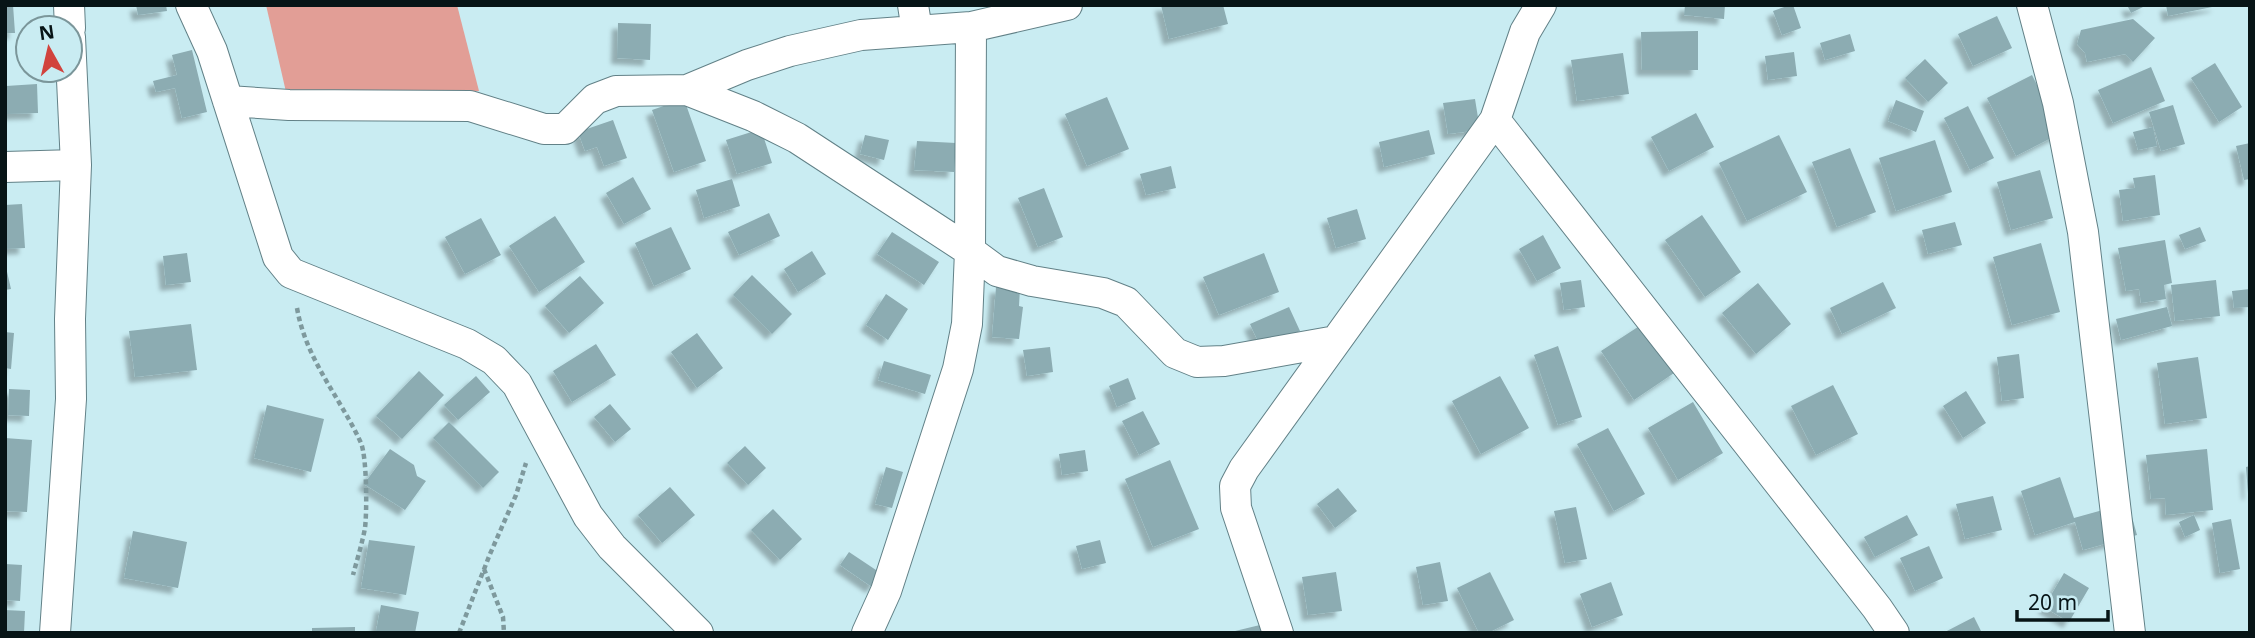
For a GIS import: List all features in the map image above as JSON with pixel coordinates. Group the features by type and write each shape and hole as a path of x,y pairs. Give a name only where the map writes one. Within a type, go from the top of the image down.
{"street":[{"path":"191,5 212,51 278,257 291,273 467,344 494,360 517,384 587,516 612,547 698,633"},
{"path":"228,101 289,105 470,106 544,129 565,129 595,99 615,91 687,90 747,65 790,51 861,35 915,18 971,27 1068,5"},
{"path":"1278,633 1236,508 1235,486 1244,469 1495,120 1525,32 1541,5"},
{"path":"2032,5 2058,103 2083,232 2130,633"},
{"path":"867,633 886,591 958,369 967,324 971,27"},
{"path":"55,633 71,399 70,320 76,164 72,84"},
{"path":"687,90 753,116 797,138 997,271 1032,281 1103,293 1126,302 1175,353 1197,362 1224,361 1336,341"},
{"path":"1495,120 1894,633"},
{"path":"5,167 76,164"}],"path":[{"path":"291,273 300,324 314,360 362,446 365,465 365,527 353,575"},
{"path":"459,633 516,495 537,421"},
{"path":"484,568 503,617 504,633"}],"shaded area":[{"path":"266,5 457,5 479,91 289,105"}],"building":[{"path":"5,5 13,5 14,33 5,33"},
{"path":"136,5 166,5 167,11 138,15"},
{"path":"1161,5 1223,5 1228,24 1169,39"},
{"path":"1685,5 1725,5 1724,19 1684,15"},
{"path":"1793,5 1801,28 1782,35 1773,11"},
{"path":"2127,5 2147,5 2131,13"},
{"path":"2166,5 2217,5 2217,6 2168,16"},
{"path":"1997,16 2012,48 1973,66 1958,34"},
{"path":"2133,19 2155,38 2133,62 2125,54 2087,62 2085,53 2077,44 2081,30"},
{"path":"618,23 651,24 650,60 617,58"},
{"path":"1698,31 1698,70 1642,70 1641,32"},
{"path":"1850,34 1855,51 1825,60 1820,43"},
{"path":"192,50 207,112 182,118 175,88 156,92 153,81 177,75 172,55"},
{"path":"1794,52 1797,76 1768,80 1765,56"},
{"path":"1623,53 1629,94 1577,101 1571,60"},
{"path":"1925,59 1948,83 1928,102 1905,78"},
{"path":"2215,63 2242,107 2219,122 2191,78"},
{"path":"2151,67 2165,101 2113,123 2098,90"},
{"path":"2032,75 2061,133 2016,156 1987,98"},
{"path":"37,84 38,113 7,114 6,86"},
{"path":"1107,97 1129,149 1087,166 1065,114"},
{"path":"684,99 706,161 674,172 652,110"},
{"path":"1475,99 1480,130 1448,134 1443,103"},
{"path":"1896,100 1924,111 1916,132 1888,121"},
{"path":"2173,105 2185,144 2161,151 2149,112"},
{"path":"1968,106 1994,158 1970,170 1944,118"},
{"path":"1696,113 1714,147 1669,171 1651,137"},
{"path":"613,120 627,158 604,166 597,147 585,151 578,132"},
{"path":"2153,127 2157,146 2138,150 2133,132"},
{"path":"761,129 772,163 737,174 726,140"},
{"path":"1429,130 1435,154 1384,167 1379,142"},
{"path":"865,135 889,140 884,160 860,154"},
{"path":"1779,135 1807,192 1747,221 1719,163"},
{"path":"1935,140 1952,192 1896,211 1879,158"},
{"path":"917,141 956,143 954,172 914,170"},
{"path":"2250,143 2250,179 2244,180 2236,146"},
{"path":"1850,148 1876,212 1837,227 1812,162"},
{"path":"1171,166 1176,188 1146,195 1140,174"},
{"path":"2040,170 2053,218 2011,230 1997,182"},
{"path":"2155,175 2160,215 2123,221 2119,190 2135,188 2133,178"},
{"path":"633,177 651,209 624,224 606,193"},
{"path":"732,179 740,206 704,218 696,190"},
{"path":"1044,188 1063,237 1038,247 1018,198"},
{"path":"22,204 25,248 5,249 5,205"},
{"path":"1357,209 1366,239 1336,248 1327,218"},
{"path":"769,213 780,236 739,255 728,232"},
{"path":"1702,215 1741,272 1705,297 1665,240"},
{"path":"555,216 585,262 539,292 509,246"},
{"path":"481,218 501,255 465,274 445,237"},
{"path":"1955,222 1962,245 1928,254 1922,230"},
{"path":"671,227 691,269 654,286 635,243"},
{"path":"2200,227 2206,241 2185,249 2179,235"},
{"path":"892,232 939,262 924,285 877,254"},
{"path":"1543,235 1561,268 1537,281 1519,249"},
{"path":"2165,240 2172,283 2164,285 2166,299 2141,303 2139,289 2126,291 2118,248"},
{"path":"2041,243 2060,312 2012,325 1993,257"},
{"path":"812,251 826,274 798,292 784,269"},
{"path":"187,253 191,282 166,285 163,256"},
{"path":"1264,253 1279,292 1219,315 1203,277"},
{"path":"5,263 11,289 5,290"},
{"path":"752,275 792,314 772,334 733,295"},
{"path":"580,276 604,303 569,333 545,306"},
{"path":"1581,280 1585,307 1564,310 1560,283"},
{"path":"2216,280 2220,316 2175,321 2171,285"},
{"path":"1883,282 1896,308 1842,334 1830,308"},
{"path":"1758,283 1791,324 1756,354 1722,313"},
{"path":"996,287 1020,288 1019,306 1023,307 1019,339 992,337"},
{"path":"2250,289 2250,307 2234,308 2232,291"},
{"path":"886,294 908,309 888,340 866,325"},
{"path":"1289,307 1300,331 1261,348 1250,324"},
{"path":"2167,307 2172,326 2121,340 2116,319"},
{"path":"1644,323 1677,371 1634,400 1601,351"},
{"path":"191,324 197,370 135,377 129,331"},
{"path":"5,332 14,333 11,369 5,368"},
{"path":"697,333 723,368 697,388 671,352"},
{"path":"596,344 616,375 572,402 553,371"},
{"path":"1558,346 1582,417 1558,425 1534,355"},
{"path":"1050,347 1053,372 1027,376 1023,350"},
{"path":"2019,354 2024,398 2002,401 1997,357"},
{"path":"2198,357 2207,418 2165,424 2157,363"},
{"path":"884,361 931,375 925,394 878,380"},
{"path":"419,371 444,395 402,439 376,416"},
{"path":"476,376 490,392 458,420 444,405"},
{"path":"1500,376 1529,428 1481,454 1452,401"},
{"path":"1128,378 1136,399 1117,407 1109,386"},
{"path":"1833,385 1858,434 1816,455 1791,406"},
{"path":"9,389 30,390 29,416 8,415"},
{"path":"1966,391 1986,423 1963,438 1943,406"},
{"path":"1693,402 1723,453 1678,480 1648,428"},
{"path":"610,404 631,429 615,442 594,417"},
{"path":"267,405 324,419 311,472 254,458"},
{"path":"1143,411 1160,444 1139,455 1122,421"},
{"path":"449,422 499,472 483,488 433,438"},
{"path":"1608,428 1645,494 1614,511 1577,444"},
{"path":"5,438 32,440 27,512 5,511"},
{"path":"745,446 766,468 748,485 727,463"},
{"path":"390,449 414,465 417,476 426,481 405,510 364,484"},
{"path":"2207,449 2213,510 2166,515 2165,498 2151,499 2146,455"},
{"path":"1085,450 1088,471 1062,475 1059,454"},
{"path":"1170,460 1199,529 1153,547 1125,479"},
{"path":"2250,466 2250,494 2248,494 2246,467"},
{"path":"886,467 903,472 892,508 875,504"},
{"path":"2060,477 2074,518 2128,503 2137,535 2083,550 2075,522 2035,535 2021,491"},
{"path":"670,487 695,515 662,543 638,515"},
{"path":"1338,488 1357,511 1335,528 1317,504"},
{"path":"1993,496 2002,530 1965,539 1956,504"},
{"path":"1576,507 1587,559 1565,563 1554,511"},
{"path":"773,509 802,539 780,560 751,530"},
{"path":"1907,515 1918,535 1875,557 1864,537"},
{"path":"2194,515 2200,530 2185,537 2179,522"},
{"path":"2231,519 2240,569 2220,573 2212,523"},
{"path":"133,531 187,542 178,588 124,578"},
{"path":"369,540 415,546 406,595 361,588"},
{"path":"1100,540 1106,563 1082,569 1076,546"},
{"path":"1929,546 1943,578 1915,591 1900,558"},
{"path":"849,552 882,574 872,587 840,565"},
{"path":"1440,562 1448,601 1423,605 1416,567"},
{"path":"5,564 22,565 20,601 5,600"},
{"path":"1336,572 1342,611 1308,615 1302,577"},
{"path":"1490,572 1514,620 1488,633 1479,633 1457,588"},
{"path":"2064,573 2089,588 2069,622 2044,607"},
{"path":"1611,582 1623,615 1592,627 1580,594"},
{"path":"381,605 419,612 415,633 376,631"},
{"path":"5,610 25,611 24,633 5,633"},
{"path":"1974,617 1982,633 1943,633"},
{"path":"1260,625 1262,633 1231,633 1231,632"},
{"path":"355,627 355,633 312,633 312,628"}]}
